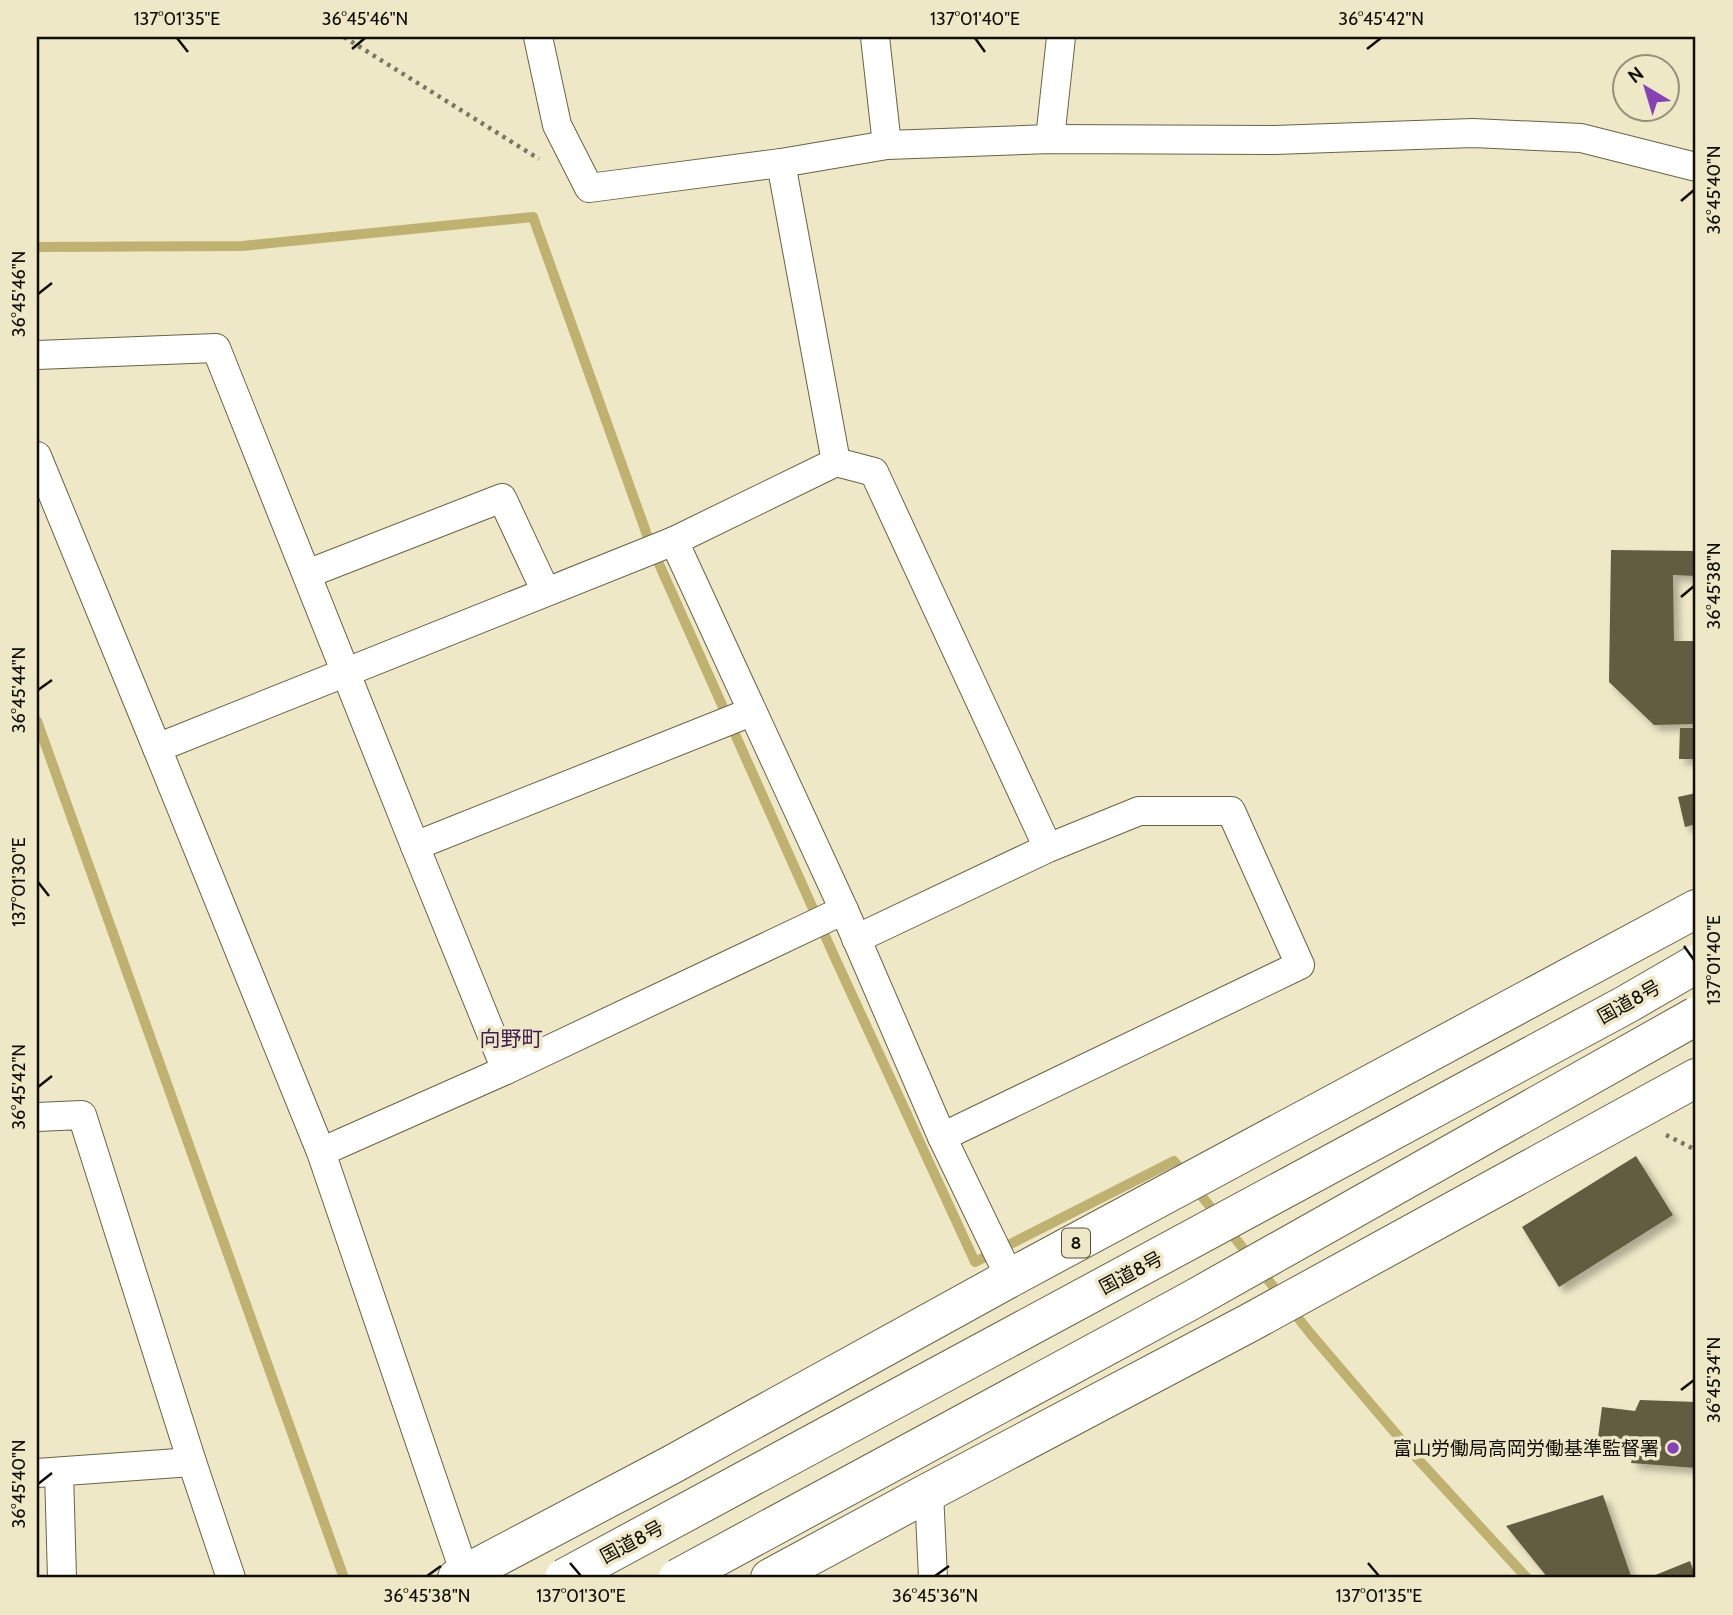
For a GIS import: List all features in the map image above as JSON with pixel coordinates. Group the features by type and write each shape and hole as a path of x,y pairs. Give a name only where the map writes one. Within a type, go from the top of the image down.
{"highway":[{"name":"8","path":"461,1576 671,1465 1696,909"},
{"name":"国道8号","path":"564,1578 1627,1004 1696,964"},
{"path":"678,1578 1191,1301 1696,1016"},
{"path":"1660,1118 1696,1077"},
{"path":"770,1578 1261,1316 1660,1118 1696,1109"}],"street":[{"path":"538,37 557,125 589,188 781,163 887,145 1050,139 1275,140 1487,133 1581,138 1696,167"},
{"path":"875,37 887,145"},
{"path":"1050,139 1061,37"},
{"path":"781,163 836,462"},
{"path":"37,355 216,348 506,1070"},
{"path":"37,456 321,1152 461,1576"},
{"path":"157,748 656,549 836,462 874,472 1048,848"},
{"path":"307,574 502,498 546,593"},
{"path":"656,549 738,717 844,910 942,1137 1010,1279"},
{"path":"415,846 738,717"},
{"path":"856,939 1048,848 1139,811 1231,811 1300,965 942,1137"},
{"path":"321,1152 506,1070 844,910"},
{"path":"37,1117 82,1115 231,1578"},
{"path":"62,1578 48,1472 192,1462"},
{"path":"929,1492 933,1578"}],"path":[{"path":"344,37 543,162"},
{"path":"1660,1118 1696,1150"}],"building":[{"path":"1611,550 1696,551 1696,576 1673,575 1674,641 1696,641 1696,724 1654,725 1609,682"},
{"path":"1680,728 1696,728 1696,759 1679,759"},
{"path":"1696,793 1696,824 1685,827 1678,797"},
{"path":"1636,1156 1673,1215 1559,1287 1522,1227"},
{"path":"1640,1400 1696,1402 1696,1468 1631,1463 1635,1446 1597,1445 1602,1407 1635,1411"},
{"path":"1603,1495 1631,1576 1626,1578 1548,1578 1506,1526"},
{"path":"1690,1561 1696,1578 1648,1578"}],"waterway":[{"path":"37,247 242,246 533,217 651,546 835,958 975,1262 1174,1161 1310,1333 1415,1456 1527,1578"},
{"path":"37,721 344,1578"}],"place":[{"name":"富山労働局高岡労働基準監督署","path":"1673,1448"}],"district":[{"name":"向野町","path":"511,1038"}]}
